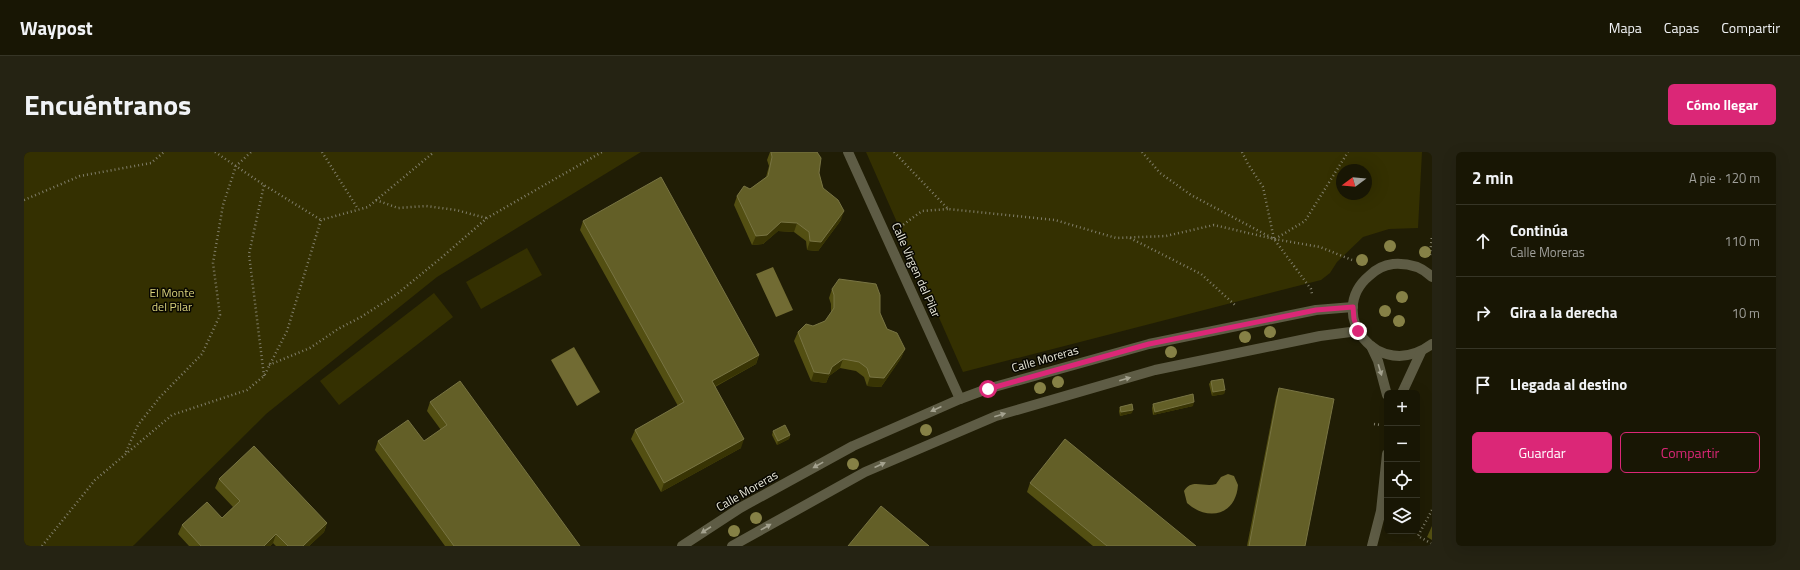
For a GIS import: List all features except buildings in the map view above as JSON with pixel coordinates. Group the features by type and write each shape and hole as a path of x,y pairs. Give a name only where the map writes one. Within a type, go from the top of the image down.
{"street":[{"name":"Calle Virgen del Pilar","path":"848,152 960,399"},
{"path":"1432,277 1415,266 1404,263 1389,264 1375,270 1364,280 1356,292 1353,307 1354,319 1358,331 1371,346 1381,353 1396,357 1409,356 1421,352 1432,344"},
{"name":"Calle Moreras","path":"682,546 740,508 853,446 960,399 988,389 1149,344 1316,310 1353,307"},
{"path":"736,545 864,472 996,416 1155,370 1320,336 1358,331"},
{"path":"1371,346 1378,361 1386,390"},
{"path":"1403,390 1421,352"},
{"path":"1372,546 1381,511 1386,462"}],"path":[{"path":"24,200 80,176 151,163 164,152"},
{"path":"215,152 264,185 321,220 368,207 434,152"},
{"path":"125,455 138,425 160,397 202,354 220,315 213,263 223,205 236,166 251,152"},
{"path":"322,152 358,209"},
{"path":"269,365 310,348 338,329 361,317 398,294 487,218 602,152"},
{"path":"894,152 948,209"},
{"path":"1142,152 1160,173 1191,195 1274,239"},
{"path":"1242,152 1263,187 1274,239 1311,289"},
{"path":"1274,239 1305,221 1348,152"},
{"path":"264,185 249,254 264,376"},
{"path":"376,200 398,208 426,206 456,210 487,218"},
{"path":"897,229 922,211 948,209 1055,220 1116,238 1166,236 1214,225 1274,239 1320,247 1352,260"},
{"path":"42,546 95,480 172,415 247,390 264,376 287,331 321,220"},
{"path":"1130,238 1201,274 1235,305"},
{"path":"1374,424 1381,425"},
{"path":"1432,510 1418,536 1432,544"}],"green space":[{"name":"El Monte del Pilar","path":"24,152 641,152 437,277 266,414 133,546 24,546"},
{"path":"866,152 1422,152 1418,228 1389,229 1363,237 1337,262 1330,273 1321,280 963,372"},
{"path":"527,248 542,275 481,309 466,282"},
{"path":"434,293 453,317 339,405 320,381"}],"shaded area":[{"path":"773,267 793,310 776,317 756,274"},
{"path":"574,347 600,392 577,406 551,360"},
{"path":"1228,474 1234,476 1238,485 1236,495 1227,509 1212,514 1195,509 1187,503 1184,491 1187,487 1194,484 1216,484 1221,477"}],"route":[{"path":"988,389 1149,344 1316,310 1353,307 1354,319 1358,331"}]}
